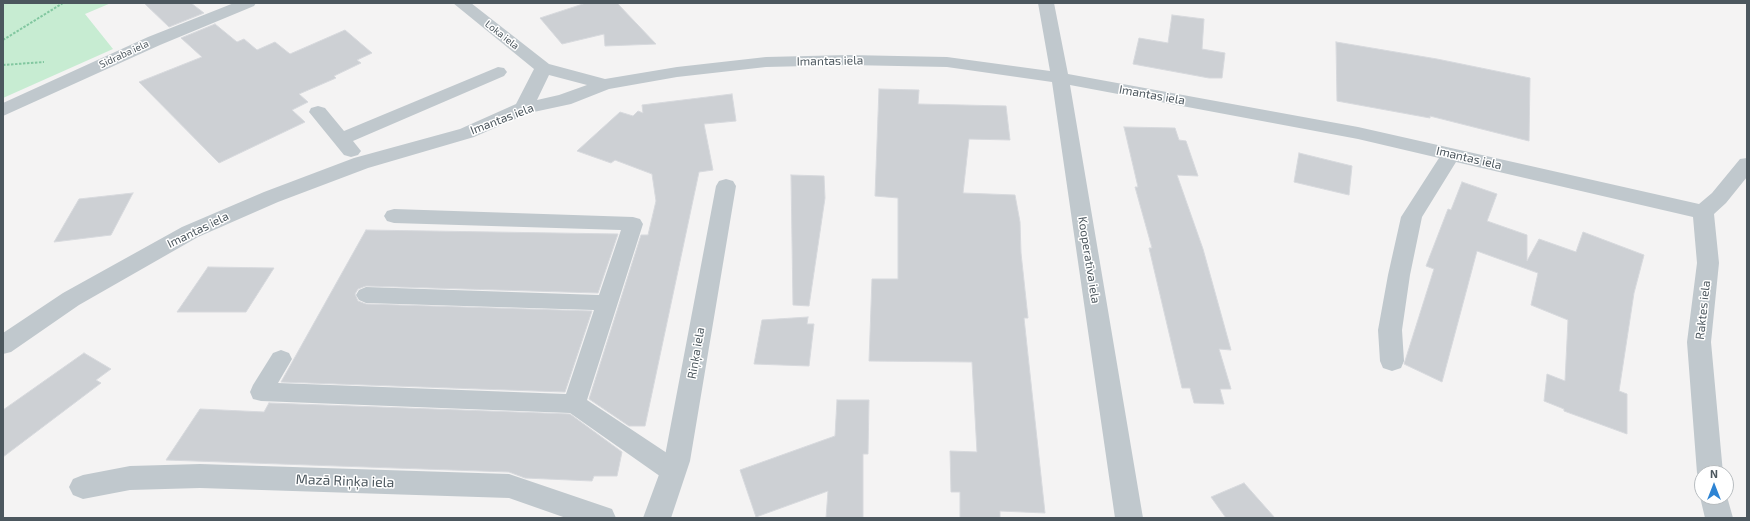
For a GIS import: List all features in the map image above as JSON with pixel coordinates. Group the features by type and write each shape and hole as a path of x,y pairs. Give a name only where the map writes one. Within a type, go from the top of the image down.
{"street":[{"name":"Sidraba iela","path":"3,110 154,41 248,3"},
{"name":"Loka iela","path":"461,3 543,68 605,84"},
{"name":"Kooperatīva iela","path":"1046,3 1060,78 1129,518"},
{"name":"Imantas iela","path":"3,345 71,299 190,232 271,197 361,163 467,133 497,122 524,108 564,100 605,84 677,72 766,62 849,60 947,62 1060,78 1358,133 1702,212"},
{"path":"524,108 543,68"},
{"path":"341,139 498,72"},
{"path":"318,112 361,163"},
{"path":"1392,361 1390,330 1399,275 1412,217 1451,154"},
{"path":"1702,212 1719,198 1747,164"},
{"name":"Riņķa iela","path":"657,518 677,461 726,186"},
{"name":"Raktes iela","path":"1702,212 1708,263 1699,342 1709,465"},
{"name":"Mazā Riņķa iela","path":"83,487 130,478 200,476 509,486 602,518"},
{"path":"1716,505 1719,518"}],"lane":[{"path":"394,216 633,224 574,404"},
{"path":"366,295 608,303"},
{"path":"281,358 260,392 574,404 673,471"}],"path":[{"path":"3,40 64,3"}],"green space":[{"path":"3,3 111,3 85,14 113,49 3,98"}],"building":[{"path":"144,3 191,3 204,13 169,27"},
{"path":"586,3 617,3 656,44 605,46 604,34 562,44 540,18"},
{"path":"1172,15 1204,19 1202,49 1225,53 1222,78 1209,78 1133,64 1139,38 1168,43"},
{"path":"215,24 237,42 244,39 257,50 275,42 290,54 345,30 372,53 357,60 361,63 334,76 336,78 299,94 308,102 292,110 305,122 219,163 139,82 202,57 181,38"},
{"path":"1336,42 1437,59 1530,78 1529,141 1430,116 1430,118 1337,101"},
{"path":"879,89 919,90 918,104 1006,106 1010,140 969,139 963,193 1015,195 1020,222 1021,253 1028,318 1024,318 1045,513 1000,511 1000,518 960,518 960,492 951,492 950,451 977,452 972,362 869,361 872,279 898,279 898,198 875,196"},
{"path":"732,94 736,121 704,124 713,170 699,172 645,426 629,426 589,399 641,235 648,235 656,201 652,174 615,160 611,163 577,151 620,112 633,116 638,111 643,113 642,105"},
{"path":"1124,127 1175,128 1179,140 1186,141 1198,176 1177,175 1203,249 1231,350 1219,349 1231,389 1220,389 1224,404 1194,403 1190,388 1182,388 1149,248 1152,248 1135,187 1138,187"},
{"path":"1299,153 1352,166 1349,195 1294,182"},
{"path":"791,175 824,176 825,198 809,306 793,305"},
{"path":"1462,182 1497,194 1487,221 1527,235 1527,261 1539,239 1576,252 1583,232 1644,255 1634,293 1619,391 1627,394 1627,434 1564,411 1564,409 1544,401 1547,374 1565,381 1568,320 1531,305 1538,273 1477,251 1442,382 1404,364 1434,269 1426,266 1448,209 1451,210"},
{"path":"133,193 111,235 54,242 79,199"},
{"path":"366,230 618,234 598,293 366,286 358,289 355,294 358,301 366,304 592,311 565,392 281,382"},
{"path":"208,267 274,268 246,312 177,312"},
{"path":"808,317 807,324 814,324 809,366 754,364 762,320"},
{"path":"84,353 111,369 96,380 101,383 3,457 3,410"},
{"path":"837,400 869,400 868,454 863,454 863,518 826,518 828,491 756,517 740,470 835,436"},
{"path":"269,403 570,414 622,452 617,476 594,476 592,481 525,478 509,472 166,460 200,409 264,412"},
{"path":"1244,483 1275,518 1226,518 1211,497"}]}
